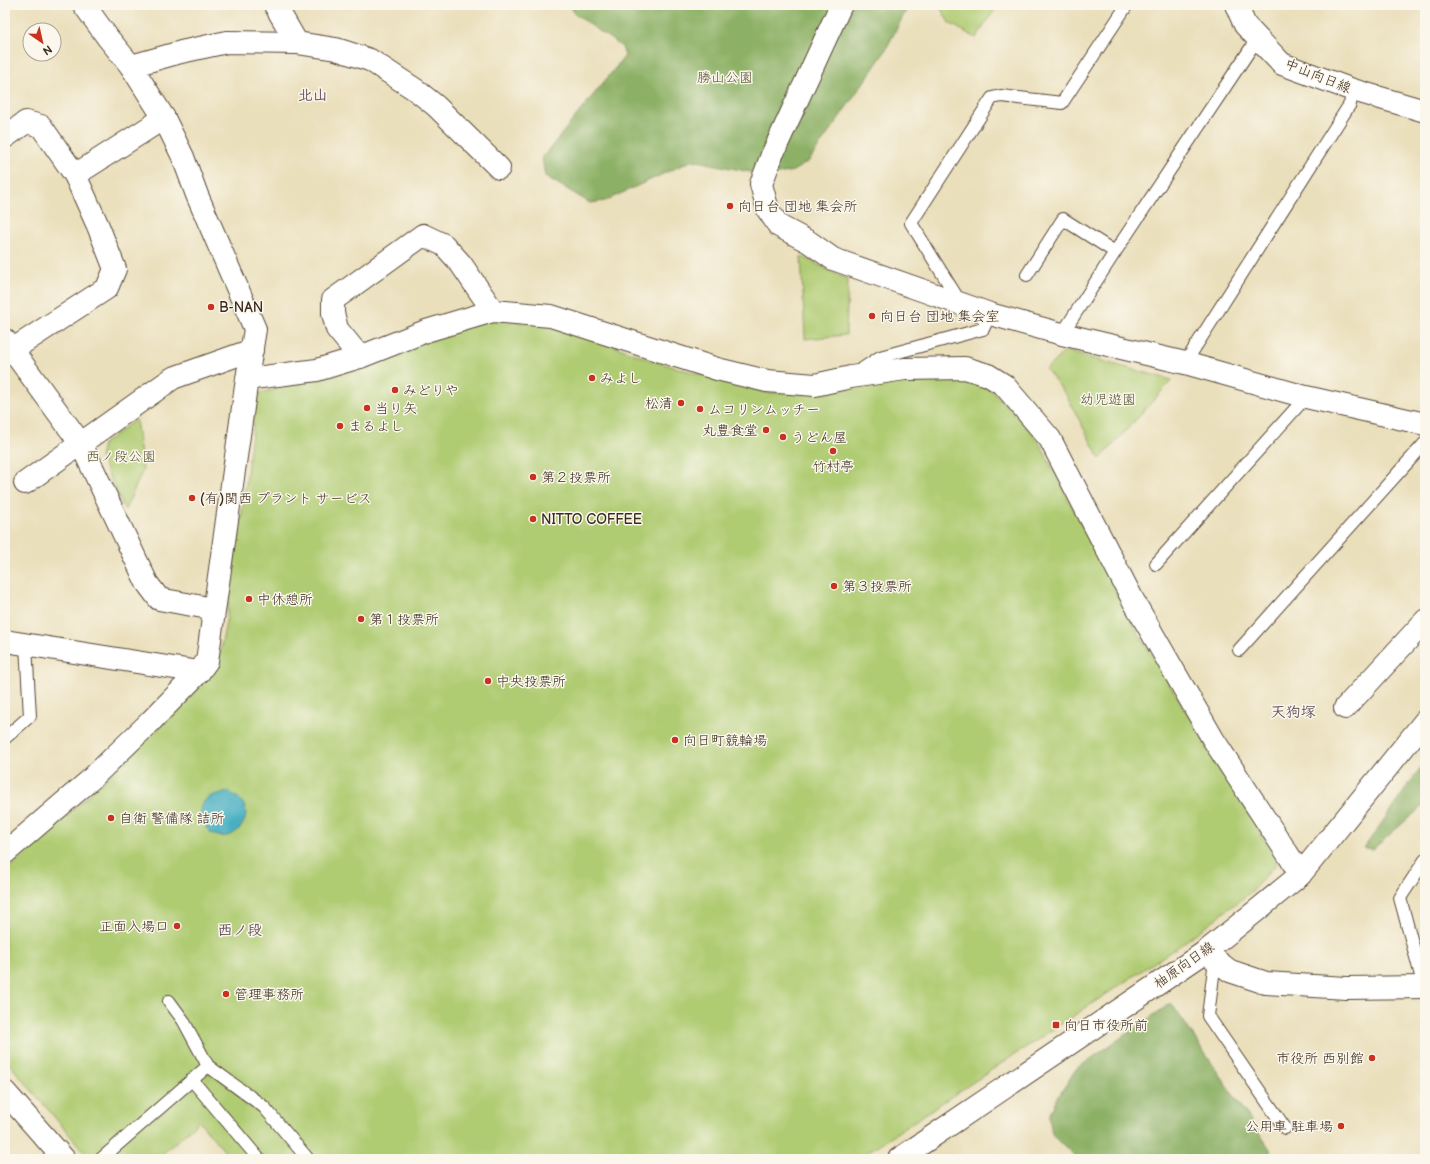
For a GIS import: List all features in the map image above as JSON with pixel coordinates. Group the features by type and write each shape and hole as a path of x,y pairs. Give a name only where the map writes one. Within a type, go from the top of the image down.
{"street":[{"path":"5,853 89,781 151,721 199,672 207,661 255,329 197,195 183,157 164,118 131,66 84,5"},
{"path":"275,5 297,43"},
{"path":"841,5 772,155 761,184 764,201 768,210 779,226 808,242 832,259 990,314 1062,334 1185,363 1306,397 1425,424"},
{"name":"中山向日線","path":"1236,5 1245,25 1282,64 1352,90 1425,111"},
{"path":"131,66 180,52 227,42 297,43 336,49 370,60 416,90 436,106 499,168"},
{"path":"75,175 164,118"},
{"path":"5,137 26,122 41,126 75,175 115,269 107,288 8,344 81,444 146,583 158,599 214,609"},
{"path":"360,357 337,329 333,313 333,300 424,235 444,245 461,264 493,311"},
{"path":"247,379 317,370 360,357 426,331 493,311 551,316 717,369 767,381 815,385 851,377 905,369 965,368 988,375 1004,385 1050,439 1133,600 1209,733 1300,875"},
{"path":"25,483 173,378 252,350"},
{"path":"1345,708 1425,621"},
{"path":"5,642 199,672"},
{"name":"柚原向日線","path":"899,1159 1210,956 1300,875 1425,720"},
{"path":"1210,956 1230,971 1266,983 1346,988 1425,987"},
{"path":"5,1092 64,1159"}],"lane":[{"path":"961,304 910,223 992,98 1001,96 1062,103 1128,5"},
{"path":"1062,334 1115,252 1258,39"},
{"path":"1185,363 1350,104 1352,90"},
{"path":"1027,275 1063,219 1115,252"},
{"path":"851,377 880,358 983,329 990,314"},
{"path":"1156,564 1306,397"},
{"path":"1239,650 1425,443"},
{"path":"5,738 30,716 26,645"},
{"path":"1425,860 1400,898 1425,987"},
{"path":"1210,956 1208,1016 1285,1128"},
{"path":"169,1001 183,1020 208,1066 264,1108 308,1159"},
{"path":"101,1159 208,1066"},
{"path":"192,1080 259,1159"}],"green space":[{"name":"勝山公園","path":"570,5 909,5 884,53 809,161 793,171 769,176 693,160 605,201 590,203 545,176 542,158 625,56 622,47 575,14"},
{"path":"939,5 998,5 976,38 949,23"},
{"path":"801,256 848,280 846,335 805,339"},
{"name":"向日町競輪場","path":"486,320 535,323 588,336 656,362 768,393 803,392 883,381 963,378 991,389 1033,434 1041,446 1132,623 1278,862 1251,892 1182,944 857,1159 231,1159 199,1121 157,1159 90,1159 5,1059 5,872 53,829 187,701 214,672 218,663 226,622 243,506 256,401 260,393 328,376"},
{"name":"幼児遊園","path":"1065,351 1172,380 1100,459 1066,395 1046,369"},
{"name":"西ノ段公園","path":"136,419 143,470 125,510 100,457 103,444"},
{"path":"1425,763 1425,804 1373,849 1364,848 1419,770"},
{"path":"1171,1003 1272,1152 1261,1159 1078,1159 1052,1134 1049,1116 1056,1100 1076,1069"}],"water":[{"path":"228,792 240,799 245,808 245,818 242,826 235,833 226,836 217,836 208,830 202,822 201,808 205,800 209,797"}],"place":[{"name":"向日台 団地 集会所","path":"730,206"},
{"name":"B-NAN","path":"211,307"},
{"name":"向日台 団地 集会室","path":"872,316"},
{"name":"みよし","path":"592,378"},
{"name":"みどりや","path":"395,390"},
{"name":"松清","path":"681,403"},
{"name":"当り矢","path":"367,408"},
{"name":"ムコリンムッチー","path":"700,409"},
{"name":"まるよし","path":"340,426"},
{"name":"丸豊食堂","path":"766,430"},
{"name":"うどん屋","path":"783,437"},
{"name":"竹村亭","path":"833,451"},
{"name":"第２投票所","path":"533,477"},
{"name":"(有)関西 プラント サービス","path":"192,498"},
{"name":"NITTO COFFEE","path":"533,519"},
{"name":"第３投票所","path":"834,586"},
{"name":"中休憩所","path":"249,599"},
{"name":"第１投票所","path":"361,619"},
{"name":"中央投票所","path":"488,681"},
{"name":"向日町競輪場","path":"675,740"},
{"name":"自衛 警備隊 詰所","path":"111,818"},
{"name":"正面入場口","path":"177,926"},
{"name":"管理事務所","path":"226,994"},
{"name":"向日市役所前","path":"1056,1025"},
{"name":"市役所 西別館","path":"1372,1058"},
{"name":"公用車 駐車場","path":"1341,1126"}],"district":[{"name":"北山","path":"313,95"},
{"name":"天狗塚","path":"1293,712"},
{"name":"西ノ段","path":"240,930"}]}
